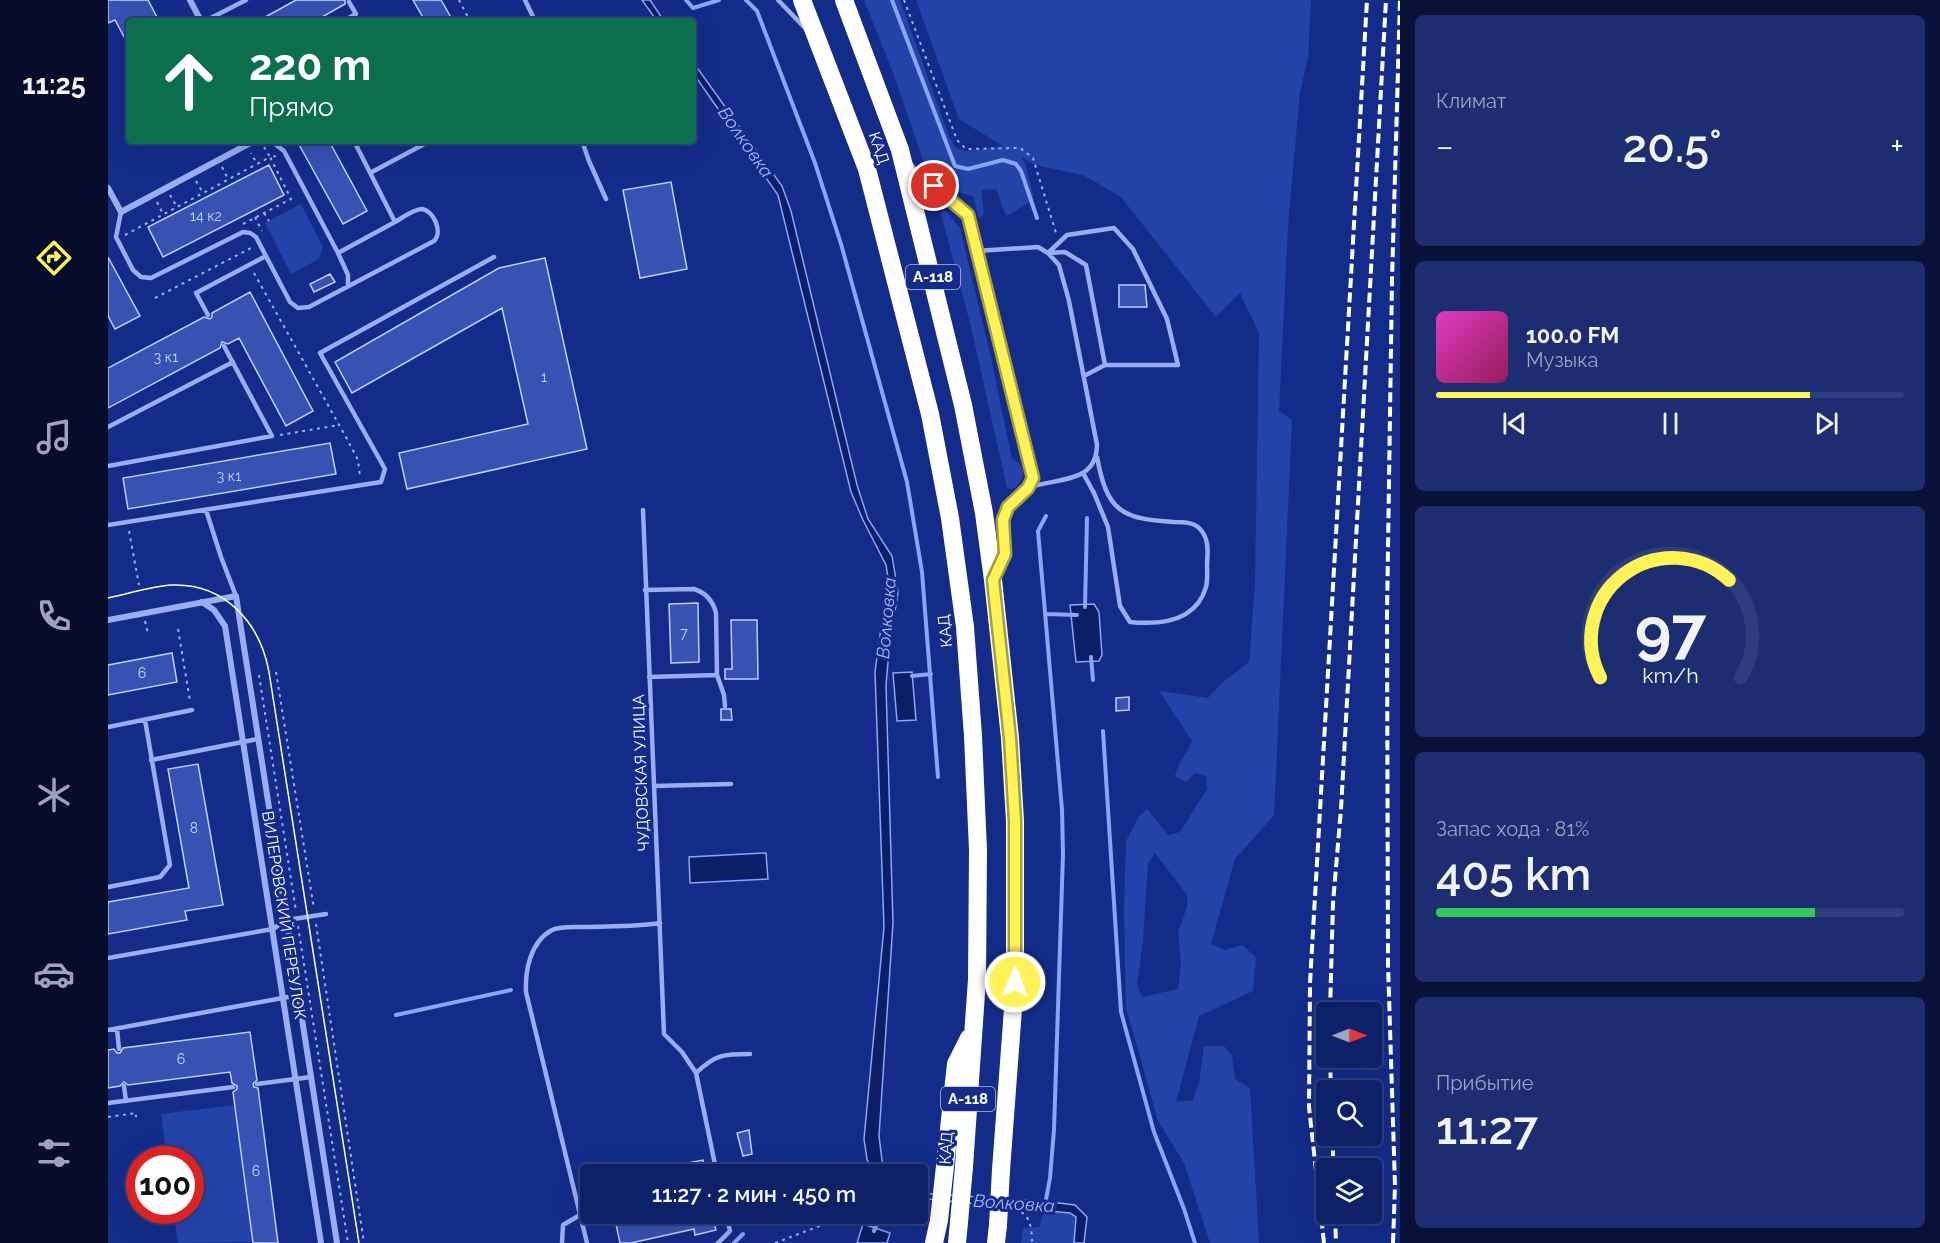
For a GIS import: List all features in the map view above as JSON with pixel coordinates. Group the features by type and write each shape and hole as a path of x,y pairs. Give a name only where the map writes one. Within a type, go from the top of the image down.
{"highway":[{"name":"КАД","path":"802,0 867,169 924,391 950,518 965,627 973,736 978,920 973,1031 957,1243"},
{"name":"КАД","path":"844,0 900,150 963,405 984,513 993,580 1010,738 1015,821 1015,982 997,1234"},
{"path":"934,1243 939,1220 956,1064 973,1031"}],"street":[{"path":"190,0 201,18"},
{"path":"108,188 122,212 246,145"},
{"path":"108,620 236,596"},
{"name":"ВИЛЕРОВСКИЙ ПЕРЕУЛОК","path":"236,596 337,1243"},
{"name":"ВИЛЕРОВСКИЙ ПЕРЕУЛОК","path":"202,602 214,610 225,626 321,1243"}],"lane":[{"path":"209,18 246,0"},
{"path":"525,0 534,18"},
{"path":"778,0 819,42"},
{"path":"349,2 356,14 349,18"},
{"path":"275,144 284,151 338,253 348,275 348,286"},
{"path":"356,144 394,222"},
{"path":"370,173 424,144"},
{"path":"583,144 606,199"},
{"path":"900,150 917,172 968,215 1033,478 1028,488 1008,507 1003,520 1005,554 993,580"},
{"path":"122,212 116,237 134,270 141,277 151,278 243,232 250,233 256,237 290,302 298,308 309,307 434,242 439,235 439,230 431,214 418,209 338,253"},
{"path":"1048,253 1066,235 1114,228 1133,249 1167,320 1178,365 1105,364 1084,376"},
{"path":"976,251 1038,248 1048,253 1059,266 1069,301 1084,376 1101,477 1108,495 1126,515 1150,521 1187,523 1200,529 1208,544 1206,587 1197,605 1181,618 1156,624 1130,622 1120,606 1108,527 1083,473"},
{"path":"1048,253 1065,252 1086,265 1105,364"},
{"path":"208,315 196,293 266,256"},
{"path":"108,525 381,482 385,469 320,353 494,257"},
{"path":"108,466 272,436 224,346"},
{"path":"108,427 233,362"},
{"path":"1028,488 1075,477 1090,470 1097,457"},
{"path":"206,510 236,596"},
{"name":"ЧУДОВСКАЯ УЛИЦА","path":"643,510 664,1034 682,1052 696,1073"},
{"path":"645,590 694,589 708,596 716,613 717,675 724,695 724,706"},
{"path":"649,677 717,675"},
{"path":"108,727 192,710"},
{"path":"108,887 160,877 170,865 145,720"},
{"path":"151,760 258,739"},
{"path":"654,786 731,784"},
{"path":"108,958 273,929 287,920 326,914"},
{"path":"562,1243 563,1226 580,1215 526,992 525,972 536,947 552,929 660,923"},
{"path":"108,1030 298,995"},
{"path":"117,1029 119,1049"},
{"path":"715,1164 696,1073 713,1059 724,1054 750,1054"},
{"path":"257,1084 311,1077"},
{"path":"124,1086 126,1101"},
{"path":"108,1103 232,1087"},
{"path":"582,1224 587,1243"},
{"path":"718,1243 730,1231 728,1224"}],"path":[{"path":"459,0 468,18"},
{"path":"904,0 957,140 966,149 1020,148 1033,158 1059,242"},
{"path":"246,145 256,164"},
{"path":"124,240 125,235 163,214 256,164 278,156"},
{"path":"240,225 291,199 270,157"},
{"path":"222,167 228,179"},
{"path":"196,181 203,193"},
{"path":"170,195 177,207"},
{"path":"157,202 163,214"},
{"path":"264,213 269,221"},
{"path":"255,217 265,237"},
{"path":"155,298 251,248"},
{"path":"249,265 358,460 360,485"},
{"path":"272,436 339,425"},
{"path":"129,528 139,585"},
{"path":"145,621 148,634"},
{"path":"178,628 192,710"},
{"path":"276,672 364,1243"},
{"path":"259,675 348,1243"},
{"path":"108,1117 136,1113 136,1118"},
{"path":"1020,1210 1027,1216 1030,1223 1032,1243"},
{"path":"775,1243 825,1224"}],"shaded area":[{"path":"864,0 900,0 949,136 956,148 967,151 1003,146 959,119 916,0 1311,0 1308,58 1300,92 1288,225 1279,411 1292,420 1274,815 1235,859 1211,944 1225,950 1242,945 1256,957 1253,991 1199,1016 1176,1102 1193,1100 1199,1082 1204,1046 1224,1046 1232,1056 1235,1079 1250,1088 1259,1243 1210,1243 1184,1163 1158,1121 1126,1007 1124,907 1126,841 1139,816 1147,809 1168,835 1180,832 1207,789 1206,776 1195,773 1186,782 1175,776 1192,741 1159,691 1208,698 1222,683 1249,662 1255,584 1259,333 1240,293 1216,317 1121,197 1083,175 1035,165 1021,157 1025,163 1034,200 1006,216 996,189 981,190 984,214 979,219 973,196 939,184 925,165 892,70","holes":["1155,853 1187,895 1187,907 1178,932 1181,964 1178,989 1142,997 1137,985 1143,940 1148,864"]},
{"path":"301,204 323,247 319,259 291,274 265,223"},
{"path":"942,211 946,211 960,228 990,353 1012,459 1023,469 1020,482 1013,489 1007,488"},
{"path":"234,1105 252,1242 178,1243 175,1224 204,1224 204,1146 165,1146 161,1114"},
{"path":"1046,1211 1070,1213 1076,1217 1074,1243 1021,1243 1023,1228 1040,1227 1042,1216"}],"water":[{"path":"642,0 650,0 662,18 655,18"},
{"name":"Волковка","path":"696,66 782,186 791,211 857,485 868,519 892,556 898,592 886,685 893,923 879,1136 882,1164 869,1164 864,1139 884,927 875,672 888,577 886,565 851,492 778,195 696,77"},
{"path":"1094,604 1099,612 1102,655 1099,661 1076,662 1070,605"},
{"path":"912,672 916,720 897,721 893,673"},
{"path":"766,853 768,879 690,883 689,857"},
{"name":"Волковка","path":"928,1194 1075,1205 1087,1217 1084,1243 1074,1243 1076,1217 1070,1213 928,1199"},
{"path":"863,1224 890,1233 887,1243 857,1243"}],"building":[{"path":"108,0 148,0 157,18 126,18 126,40 115,20 108,23"},
{"path":"296,0 345,0 345,4 320,18 263,18"},
{"path":"413,0 441,0 451,18 423,18"},
{"path":"299,144 331,144 367,211 343,224"},
{"path":"269,165 284,195 163,257 148,227"},
{"path":"671,182 687,269 640,278 623,190"},
{"path":"108,257 140,316 115,329 108,316"},
{"path":"545,258 587,449 407,489 399,453 528,424 502,308 352,393 335,362 499,268"},
{"path":"330,274 335,282 314,292 310,284"},
{"path":"1119,285 1145,285 1147,307 1119,307"},
{"path":"250,292 313,411 286,426 239,338 228,344 222,342 220,348 108,408 108,368 204,317 210,319 212,313"},
{"path":"330,443 336,474 128,509 123,478"},
{"path":"698,603 699,662 671,663 669,604"},
{"path":"731,620 757,620 758,679 725,679 725,669 732,669"},
{"path":"172,653 177,682 108,695 108,665"},
{"path":"1129,697 1129,710 1116,711 1116,698"},
{"path":"721,709 731,709 732,720 721,720"},
{"path":"198,764 223,905 185,911 187,920 108,934 108,902 189,888 168,769"},
{"path":"250,1032 257,1080 253,1084 258,1088 278,1243 253,1243 233,1092 237,1086 232,1083 230,1072 128,1085 124,1082 120,1086 108,1088 108,1050 114,1049 120,1053 123,1048"},
{"path":"749,1130 752,1154 743,1156 737,1133"},
{"path":"703,1160 704,1164 682,1164"},
{"path":"616,1224 714,1224 716,1230 695,1235 694,1229 631,1243 620,1243"}],"waterway":[{"path":"686,0 693,8 719,0"},
{"path":"746,0 757,11 815,163 841,244 907,482 922,572 938,777"},
{"path":"892,0 955,166 968,169 1003,160 1016,164 1021,171 1037,218"},
{"name":"Волковка","path":"1045,1205 1054,1130 1063,854 1062,810 1038,531 1046,516"},
{"path":"1085,607 1087,518"},
{"path":"1046,614 1077,615"},
{"path":"1091,657 1093,680"},
{"path":"912,676 931,674"},
{"path":"1103,731 1121,1012 1154,1132 1195,1243"},
{"path":"396,1015 511,990"},
{"path":"874,1231 876,1224"},
{"path":"734,1243 743,1234"}],"tram line":[{"path":"108,598 148,588 172,585 191,586 224,599 237,609 258,637 269,672 359,1243"}],"railway":[{"path":"1324,1243 1309,1107 1310,983 1367,0"},
{"path":"1330,1002 1333,903 1341,809 1386,0"},
{"path":"1393,1243 1395,1186 1388,964 1387,616 1392,280 1400,0"},
{"path":"1330,1068 1331,1080"},
{"path":"1333,1146 1333,1158"},
{"path":"1335,1224 1336,1243"}],"route":[{"path":"934,186 968,215 1033,478 1028,488 1008,507 1003,520 1005,554 993,580 1010,738 1015,821 1015,982"}]}
